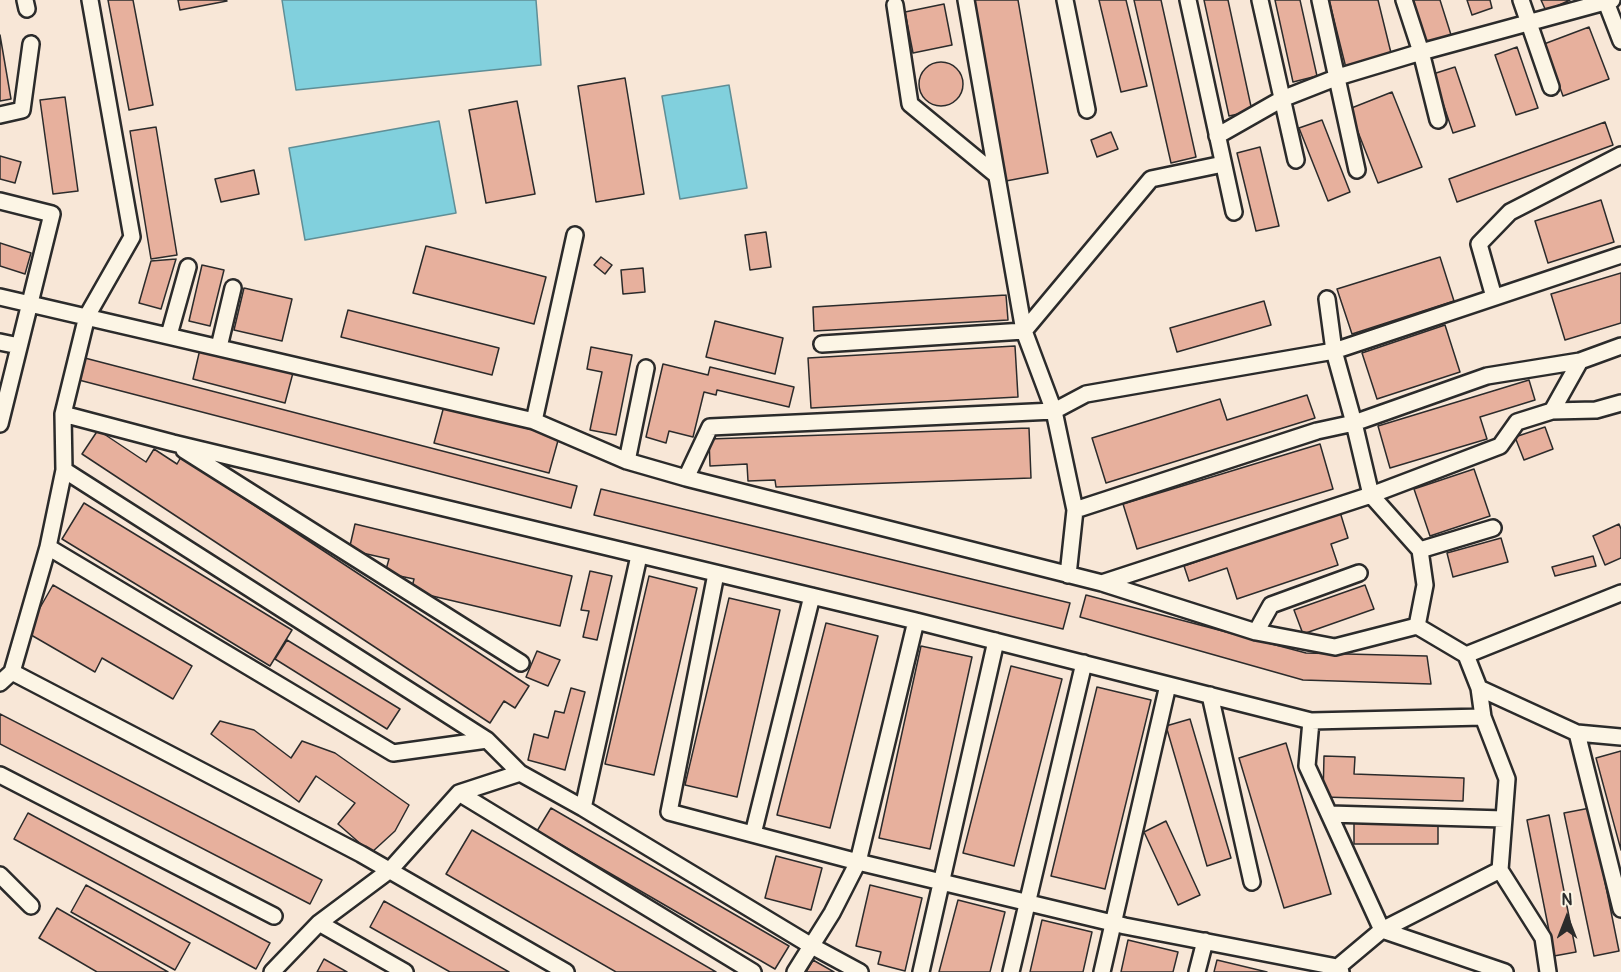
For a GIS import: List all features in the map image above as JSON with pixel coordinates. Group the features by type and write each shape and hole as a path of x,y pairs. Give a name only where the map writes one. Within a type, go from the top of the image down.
{"lane":[{"path":"90,0 132,237 87,316 63,414 64,470 48,547 6,678 390,870 566,972"},
{"path":"966,0 1024,331 1054,411 1075,510 1068,575"},
{"path":"1065,0 1087,110"},
{"path":"1188,0 1234,212"},
{"path":"1260,0 1296,160"},
{"path":"1320,0 1357,170"},
{"path":"1404,0 1421,52 1438,120"},
{"path":"1521,0 1551,87"},
{"path":"1217,136 1282,99 1338,77 1609,1 1621,41"},
{"path":"895,6 910,104 995,174"},
{"path":"0,115 22,110 31,44"},
{"path":"1494,297 1479,244 1510,212 1621,155"},
{"path":"822,344 1024,331 1151,180 1223,164"},
{"path":"0,201 52,214 0,424"},
{"path":"534,421 575,235"},
{"path":"686,478 710,427 1054,411 1086,394 1334,351 1621,255"},
{"path":"169,335 188,267"},
{"path":"219,347 233,288"},
{"path":"0,297 534,421 627,461 1102,583 1256,632 1335,647 1417,626 1466,655 1479,688 1483,717 1507,779 1500,870 1543,938 1548,972"},
{"path":"1327,299 1334,351 1371,495 1420,550 1425,585 1417,626"},
{"path":"0,342 19,346"},
{"path":"1075,510 1317,431 1354,423 1488,376 1580,361 1621,346"},
{"path":"1552,411 1580,361"},
{"path":"627,461 646,368"},
{"path":"1102,583 1371,495 1500,446 1517,422 1552,411 1596,410 1621,403"},
{"path":"63,414 173,443 916,621 1311,721 1483,717"},
{"path":"173,443 521,663"},
{"path":"64,470 487,740 520,773 583,808 810,945 860,972"},
{"path":"1420,550 1493,528"},
{"path":"48,547 393,753 487,740"},
{"path":"583,808 639,556"},
{"path":"1256,632 1271,605 1359,573"},
{"path":"716,574 669,812 858,862 1027,903 1337,970 1382,930 1500,870"},
{"path":"1466,655 1621,592"},
{"path":"753,834 812,596"},
{"path":"795,972 832,913 858,862 916,621"},
{"path":"921,972 996,641"},
{"path":"1011,972 1084,663"},
{"path":"1102,972 1168,685"},
{"path":"1479,688 1577,733 1621,738"},
{"path":"1209,695 1252,882"},
{"path":"1311,721 1306,766 1382,930 1506,972"},
{"path":"1577,733 1621,909"},
{"path":"272,972 319,923 390,870 459,793 520,773"},
{"path":"0,775 274,916"},
{"path":"459,793 753,972"},
{"path":"1329,814 1504,819"},
{"path":"0,875 31,906"},
{"path":"319,923 405,972"},
{"path":"1197,972 1204,941"}],"water":[{"path":"282,0 536,0 541,65 296,90"},
{"path":"729,85 747,188 680,199 662,96"},
{"path":"439,121 456,213 305,240 289,148"}],"building":[{"path":"108,0 133,0 153,105 129,110"},
{"path":"178,0 226,0 227,1 180,10"},
{"path":"974,0 1018,0 1048,173 1006,181"},
{"path":"1099,0 1126,0 1147,86 1121,92"},
{"path":"1134,0 1161,0 1196,157 1171,163"},
{"path":"1204,0 1228,0 1252,111 1229,116"},
{"path":"1275,0 1300,0 1317,76 1293,82"},
{"path":"1329,0 1378,0 1392,57 1346,68"},
{"path":"1412,0 1440,0 1452,38 1427,45"},
{"path":"1467,0 1490,0 1492,8 1472,15"},
{"path":"1541,0 1570,0 1546,11"},
{"path":"944,4 952,45 913,53 905,12"},
{"path":"1589,27 1609,79 1563,96 1544,44"},
{"path":"0,35 11,99 0,101"},
{"path":"1517,47 1538,108 1516,115 1495,55"},
{"path":"941,62 956,69 963,84 956,99 941,106 926,99 919,84 926,69"},
{"path":"1455,67 1475,126 1453,133 1433,74"},
{"path":"625,78 644,194 596,202 578,86"},
{"path":"1392,92 1422,167 1378,183 1349,109"},
{"path":"65,97 78,191 53,194 40,100"},
{"path":"517,101 535,194 486,203 469,110"},
{"path":"1322,120 1350,192 1328,201 1299,128"},
{"path":"1605,122 1613,145 1457,202 1449,179"},
{"path":"156,127 177,255 151,259 130,131"},
{"path":"1111,132 1118,149 1097,157 1091,140"},
{"path":"1260,147 1279,226 1256,231 1237,153"},
{"path":"0,156 21,162 15,183 0,179"},
{"path":"254,170 259,194 221,202 215,179"},
{"path":"1601,200 1614,242 1548,263 1535,221"},
{"path":"766,232 771,267 750,270 745,235"},
{"path":"0,243 31,253 25,274 0,266"},
{"path":"426,246 546,277 534,324 413,293"},
{"path":"601,257 612,265 605,274 594,265"},
{"path":"1440,257 1454,301 1352,334 1337,289"},
{"path":"176,259 161,309 139,303 151,261"},
{"path":"202,265 224,270 210,326 189,321"},
{"path":"643,268 645,292 623,294 621,270"},
{"path":"1621,273 1621,323 1565,340 1551,294"},
{"path":"244,288 292,299 282,341 234,330"},
{"path":"1006,295 1008,320 814,331 813,307"},
{"path":"1264,301 1271,325 1177,352 1170,328"},
{"path":"348,310 499,348 492,375 341,337"},
{"path":"715,321 783,338 775,374 706,357"},
{"path":"1445,325 1460,372 1377,399 1362,353"},
{"path":"201,345 294,369 285,403 193,379"},
{"path":"1015,346 1018,397 811,408 808,358"},
{"path":"591,347 632,355 616,435 590,430 602,372 587,369"},
{"path":"81,357 577,486 571,508 75,379"},
{"path":"663,364 708,375 710,367 794,387 789,407 717,390 716,395 704,392 693,437 669,431 666,443 646,437"},
{"path":"1529,380 1535,400 1480,417 1487,439 1390,468 1378,426"},
{"path":"1307,395 1315,418 1106,483 1092,438 1220,399 1227,420"},
{"path":"444,406 559,437 549,473 434,443"},
{"path":"1545,427 1553,449 1524,460 1515,437"},
{"path":"1029,428 1031,478 776,487 775,480 748,481 747,464 710,466 709,439"},
{"path":"98,430 146,462 154,449 177,464 181,457 529,686 515,708 504,701 490,723 82,454"},
{"path":"1320,444 1333,489 1137,549 1123,504"},
{"path":"1474,469 1490,516 1430,536 1414,489"},
{"path":"601,489 1070,603 1063,629 594,515"},
{"path":"84,503 292,630 270,666 62,539"},
{"path":"1340,512 1348,538 1331,544 1338,565 1237,599 1227,568 1189,581 1184,566"},
{"path":"355,524 572,576 560,626 411,591 414,579 385,573 389,559 349,550"},
{"path":"1619,524 1621,558 1605,565 1593,536"},
{"path":"1501,538 1508,562 1453,577 1447,553"},
{"path":"1593,556 1596,566 1555,576 1552,567"},
{"path":"590,571 612,576 597,640 583,637 589,611 581,610"},
{"path":"649,576 697,588 654,775 605,764"},
{"path":"53,585 192,666 173,699 102,658 95,672 26,632"},
{"path":"1365,585 1374,609 1303,634 1294,610"},
{"path":"1086,595 1306,653 1427,656 1431,684 1303,680 1080,617"},
{"path":"729,598 780,610 737,797 685,785"},
{"path":"826,623 878,636 830,828 777,815"},
{"path":"287,640 400,709 387,729 275,659"},
{"path":"921,646 972,657 930,849 879,838"},
{"path":"537,651 560,660 548,686 526,677"},
{"path":"1011,666 1062,679 1014,866 963,853"},
{"path":"1097,687 1151,700 1105,889 1051,876"},
{"path":"571,688 585,692 565,770 528,760 534,734 548,738 555,711 564,713"},
{"path":"0,714 322,880 310,904 0,744"},
{"path":"1190,719 1231,858 1207,866 1166,726"},
{"path":"220,721 254,730 291,758 302,741 335,753 409,805 395,831 371,853 338,824 355,803 316,776 299,802 211,734"},
{"path":"1286,743 1331,894 1284,908 1239,758"},
{"path":"1621,751 1621,850 1596,758"},
{"path":"1324,756 1355,757 1354,774 1464,778 1463,801 1323,797"},
{"path":"551,808 789,946 775,969 537,831"},
{"path":"1590,808 1619,951 1594,956 1564,813"},
{"path":"28,813 270,943 256,969 14,839"},
{"path":"1549,815 1576,952 1554,956 1527,820"},
{"path":"1166,821 1200,895 1178,905 1144,832"},
{"path":"1354,822 1438,822 1438,844 1354,844"},
{"path":"472,830 716,972 616,972 446,874"},
{"path":"776,856 822,868 811,910 765,898"},
{"path":"86,885 190,943 175,970 71,912"},
{"path":"870,885 922,898 905,971 878,964 881,952 856,946"},
{"path":"958,900 1005,912 990,972 939,972"},
{"path":"384,901 509,972 450,972 370,927"},
{"path":"57,908 168,972 97,972 39,938"},
{"path":"1042,920 1092,932 1083,972 1030,972"},
{"path":"1128,940 1178,952 1173,972 1121,972"},
{"path":"324,959 347,972 317,972"},
{"path":"813,960 834,972 806,972"},
{"path":"1217,960 1267,972 1214,972"}]}
